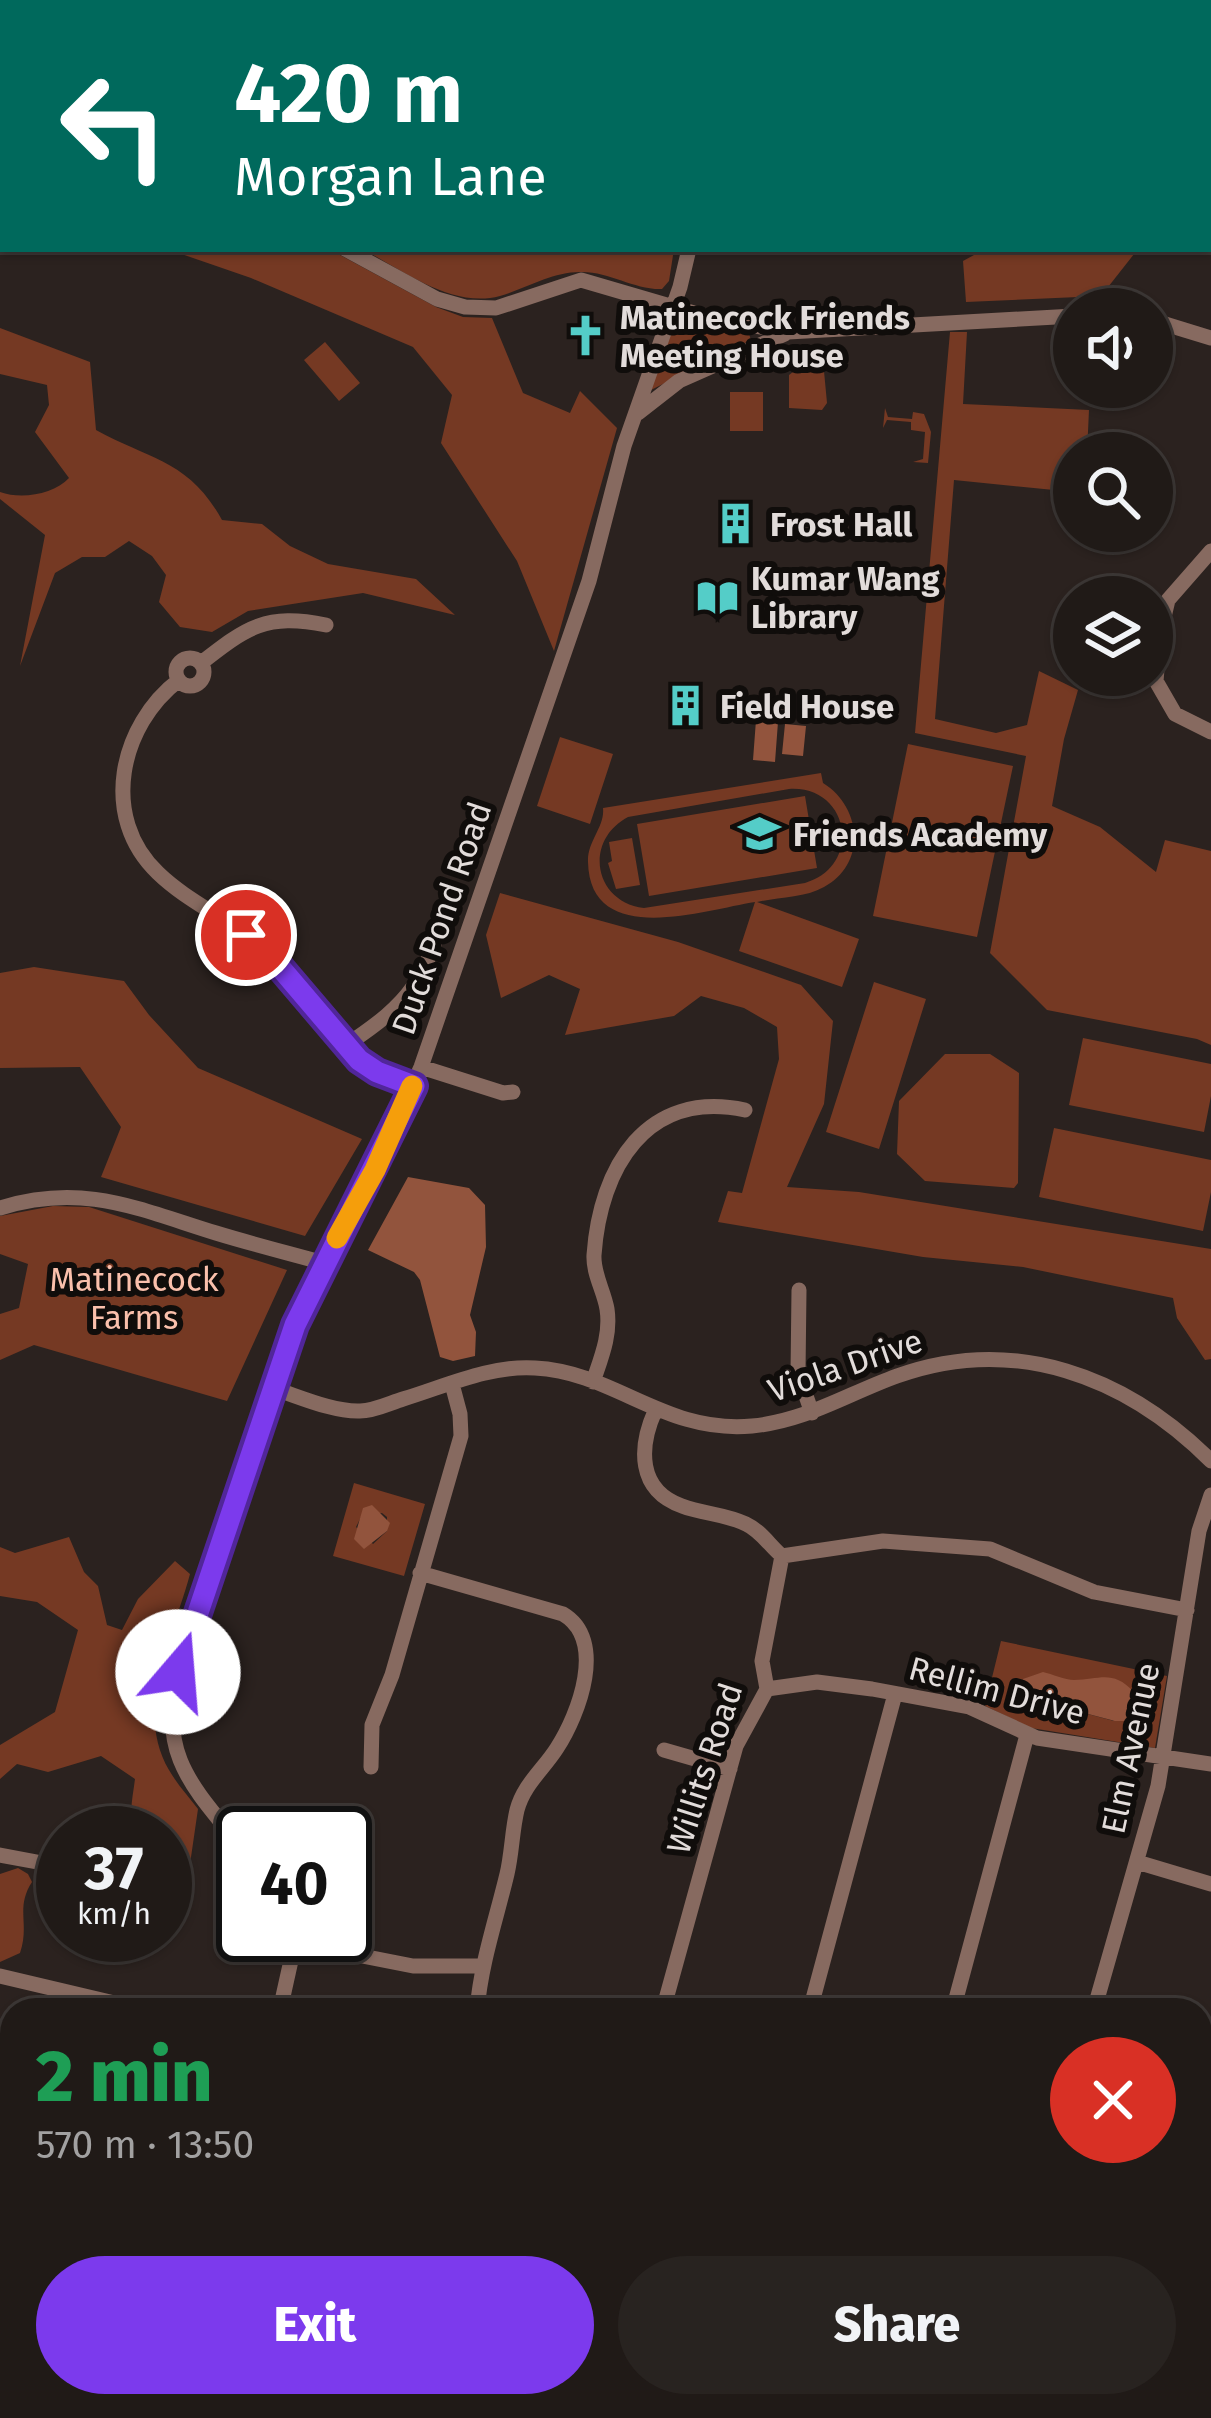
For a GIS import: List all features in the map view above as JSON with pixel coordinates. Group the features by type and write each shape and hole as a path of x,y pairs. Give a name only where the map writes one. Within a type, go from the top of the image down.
{"street":[{"path":"351,252 437,299 465,307 496,308 581,280 673,308 788,332 1053,317"},
{"name":"Duck Pond Road","path":"216,1814 189,1779 174,1748 169,1720 178,1672 295,1325 375,1170 421,1067 589,581 632,419 688,252"},
{"path":"1173,326 1211,338"},
{"path":"632,419 679,381 788,332"},
{"path":"1211,550 1168,600 1156,681 1174,714 1211,732"},
{"path":"326,625 286,619 254,626 201,663 188,658 180,663 179,680 160,694 135,728 122,788 130,828 152,868 261,947 345,1046 377,1072 414,1086"},
{"path":"345,1046 379,1024 410,995 430,964 447,904"},
{"path":"421,1067 513,1092"},
{"path":"593,1382 609,1327 594,1256 607,1187 620,1157 650,1127 683,1112 730,1106 745,1109"},
{"path":"0,1208 60,1195 105,1198 324,1263"},
{"path":"799,1290 798,1373 812,1413"},
{"name":"Viola Drive","path":"272,1388 360,1411 522,1368 564,1371 655,1411 728,1426 774,1423 812,1413 928,1366 1015,1359 1079,1372 1103,1382 1150,1409 1211,1461"},
{"path":"370,1767 372,1725 392,1675 461,1436 452,1384"},
{"path":"655,1411 643,1448 644,1466 657,1491 685,1508 748,1525 782,1556 884,1541 989,1549 1094,1592 1187,1610"},
{"name":"Elm Avenue","path":"1097,1998 1164,1757 1199,1531 1211,1495"},
{"name":"Willits Road","path":"666,1998 730,1769 746,1724 767,1688 762,1661 782,1556"},
{"path":"420,1573 563,1614 579,1628 587,1648 567,1730 526,1788 518,1808 508,1870 481,1966 478,1998"},
{"name":"Rellim Drive","path":"767,1688 827,1682 969,1707 1027,1735 1211,1764"},
{"path":"813,1998 895,1694"},
{"path":"955,1998 1027,1735"},
{"path":"664,1750 730,1769"},
{"path":"0,1855 36,1862"},
{"path":"1137,1862 1211,1884"},
{"path":"372,1958 413,1966 481,1966"},
{"path":"283,1998 291,1962"},
{"path":"0,1976 93,1998"}],"green space":[{"path":"176,252 335,252 436,307 463,317 492,318 523,393 570,413 580,391 617,428 554,651 517,561 441,443 452,395 413,347 251,278"},
{"path":"368,252 674,252 669,281 662,289 580,272 482,299 428,285"},
{"path":"980,252 1136,252 1107,288 1053,288 1053,298 966,302 963,261"},
{"path":"685,320 749,334 751,340 649,391 670,326"},
{"path":"0,328 90,362 96,430 182,473 222,520 262,524 290,546 328,564 416,579 455,615 363,593 248,611 212,632 180,627 159,602 166,575 152,556 129,541 105,557 82,557 55,573 20,666 45,535 0,499 0,492 37,494 69,478 35,432 49,405 47,385 0,374"},
{"path":"950,332 967,332 963,404 1089,410 1088,432 1053,432 1053,490 954,480 935,719 996,733 1027,725 1039,671 1053,678 1053,696 1076,696 1052,806 1100,827 1156,872 1165,840 1211,851 1211,1045 1047,1010 990,953 1026,756 915,733"},
{"path":"325,342 360,383 339,401 304,360"},
{"path":"824,371 827,403 822,410 789,408 789,375"},
{"path":"730,392 763,392 763,431 730,431"},
{"path":"885,408 888,417 912,419 913,412 924,414 931,432 928,463 913,462 923,459 925,432 911,430 911,422 887,420 883,428"},
{"path":"560,737 613,754 590,824 537,806"},
{"path":"908,744 1013,766 977,937 873,916"},
{"path":"821,773 823,783 836,793 852,820 853,850 847,864 838,877 817,891 757,902 859,939 842,987 739,951 755,902 653,918 608,906 594,889 588,862 603,808","holes":["789,789 810,791 836,813 842,845 836,861 805,883 644,908 614,895 605,883 600,869 604,840 628,817"]},
{"path":"805,796 817,868 649,896 637,824"},
{"path":"632,838 640,885 616,889 608,863 612,861 609,842"},
{"path":"500,893 678,942 801,985 833,1021 824,1104 787,1187 859,1192 1211,1249 1211,1359 1205,1360 1177,1318 1173,1298 1023,1267 923,1257 718,1222 728,1191 742,1193 779,1059 777,1027 744,1008 701,996 674,1016 565,1035 580,989 549,975 501,998 486,935"},
{"path":"34,967 124,981 198,1068 362,1139 305,1236 101,1177 121,1127 80,1067 0,1068 0,973"},
{"path":"874,982 926,999 879,1149 826,1132"},
{"path":"1083,1038 1211,1064 1204,1132 1069,1105"},
{"path":"945,1054 990,1054 1019,1073 1018,1183 1014,1188 925,1181 897,1154 899,1101"},
{"path":"1054,1128 1211,1160 1203,1231 1039,1197"},
{"name":"Matinecock Farms","path":"53,1206 89,1207 287,1270 227,1401 34,1345 0,1360 0,1314 19,1308 28,1264 0,1254 0,1216"},
{"path":"354,1483 425,1504 404,1576 333,1556","holes":["382,1513 387,1517 387,1531 373,1544 356,1527 361,1517"]},
{"path":"69,1537 84,1572 98,1586 107,1625 122,1630 138,1599 175,1561 190,1574 160,1672 155,1722 169,1770 198,1809 192,1850 192,1806 132,1806 135,1779 101,1756 48,1772 17,1764 0,1779 0,1745 55,1712 78,1630 37,1602 0,1596 0,1547 15,1553"},
{"path":"1001,1641 1167,1676 1155,1748 1031,1728 985,1706","holes":["1075,1680 1114,1721 1073,1710 1050,1711"]},
{"path":"18,1868 32,1882 24,1900 23,1943 20,1953 0,1962 0,1874"}],"shaded area":[{"path":"756,720 778,722 775,762 753,760"},
{"path":"785,724 806,726 803,756 782,754"},
{"path":"408,1177 469,1188 485,1205 486,1247 470,1315 476,1332 475,1356 453,1361 440,1357 420,1280 414,1272 368,1250"},
{"path":"372,1505 390,1523 364,1549 354,1539 363,1508"},
{"path":"1043,1672 1070,1680 1119,1680 1134,1692 1126,1721 1028,1704 1021,1693 1023,1679"}],"slow traffic":[{"path":"337,1238 398,1124 412,1086"}],"place":[{"name":"Matinecock Friends Meeting House","path":"586,336"},
{"name":"Frost Hall","path":"736,524"},
{"name":"Kumar Wang Library","path":"717,597"},
{"name":"Field House","path":"686,706"},
{"name":"Friends Academy","path":"759,834"}],"route":[{"path":"178,1672 295,1325 414,1086 394,1081 359,1060 273,959 246,935"}]}
